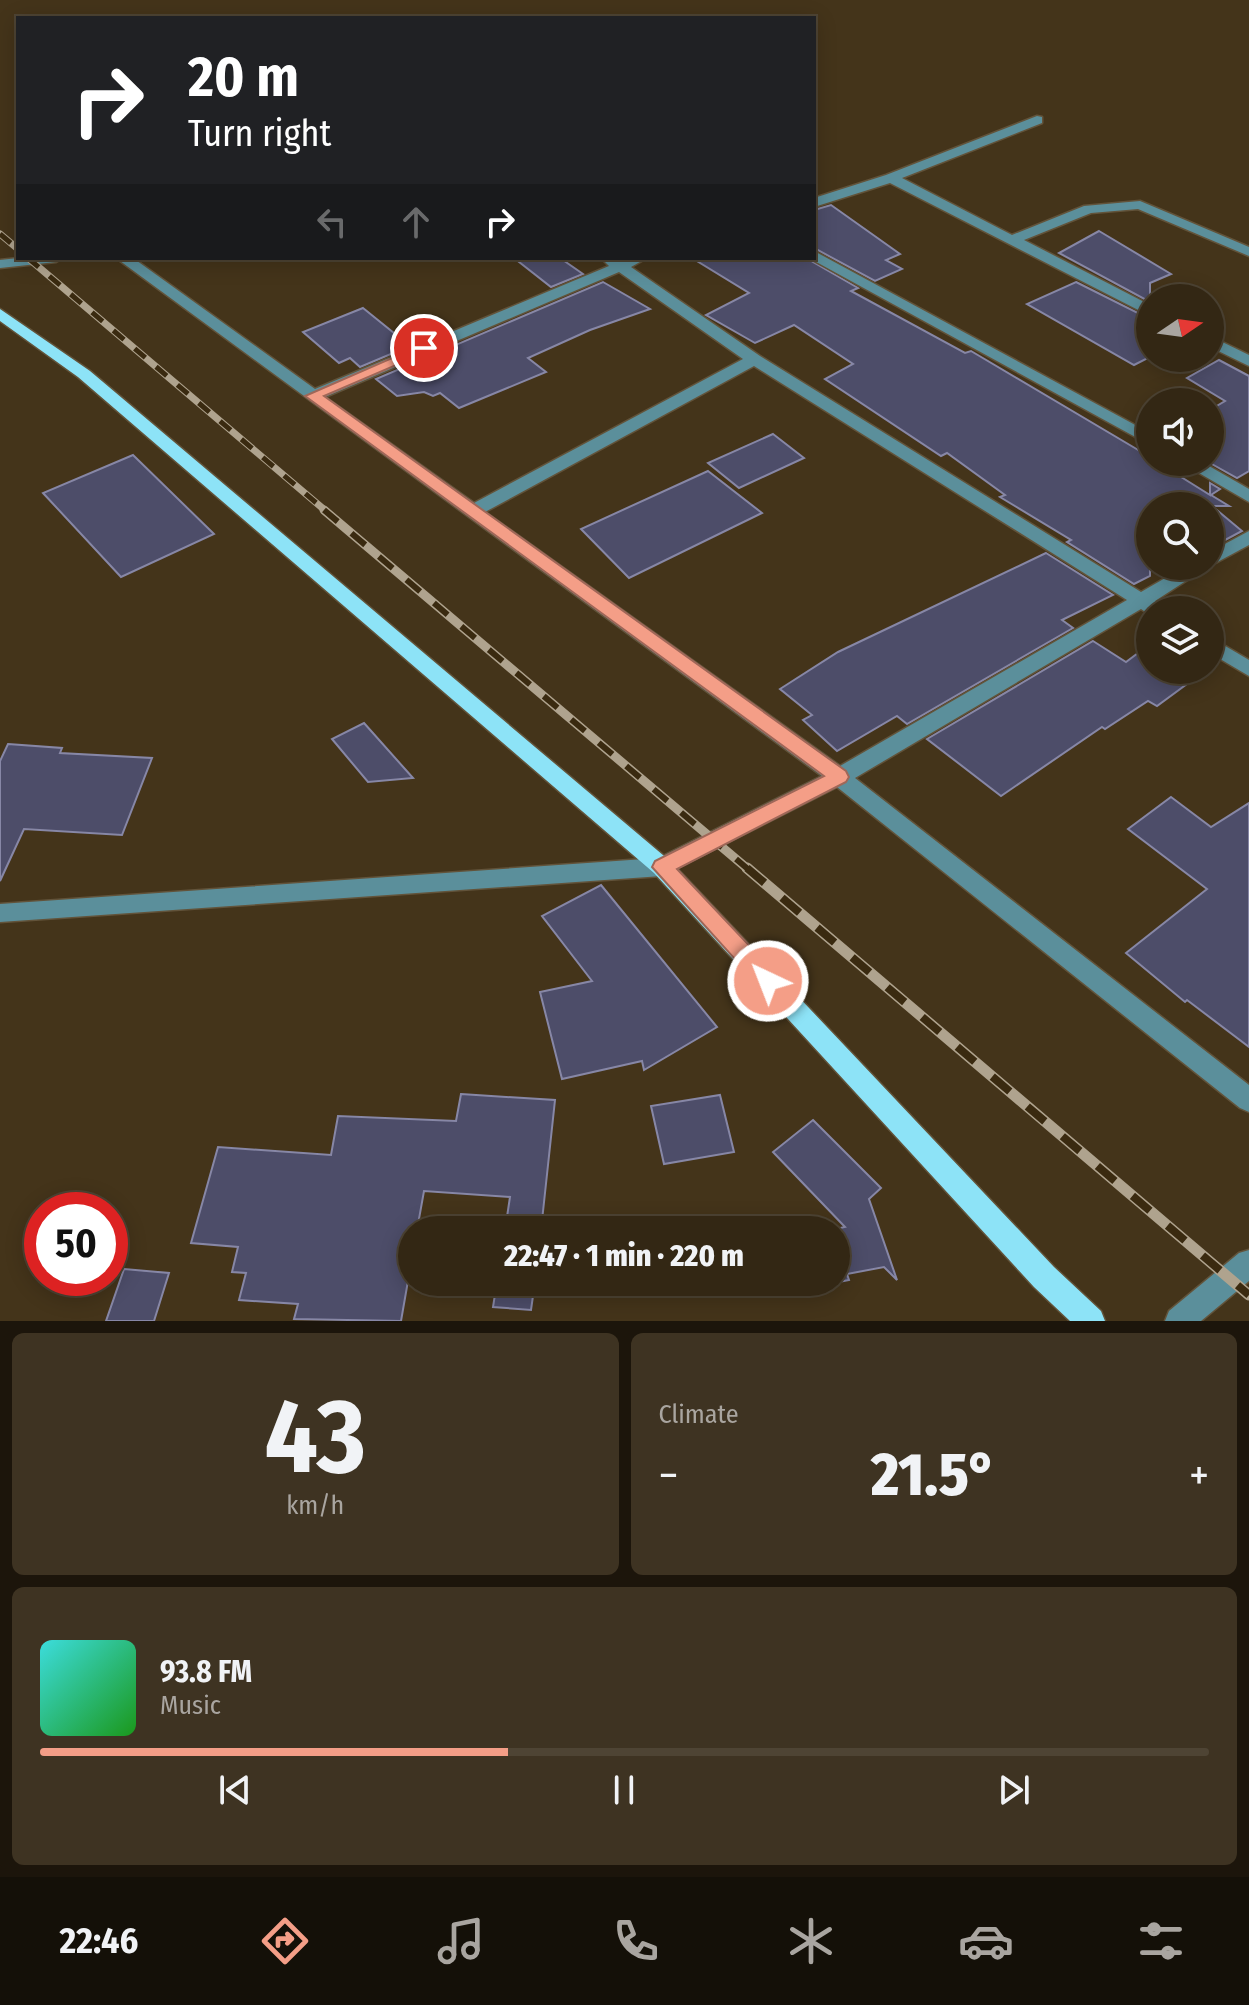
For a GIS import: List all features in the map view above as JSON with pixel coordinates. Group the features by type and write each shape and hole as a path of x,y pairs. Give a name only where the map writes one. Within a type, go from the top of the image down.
{"main road":[{"path":"0,314 84,374 662,867 1044,1277 1091,1321"}],"street":[{"path":"816,202 891,178 1037,120"},
{"path":"891,178 1136,304"},
{"path":"1012,240 1089,209 1140,205 1249,252"},
{"path":"816,256 1136,432"},
{"path":"0,264 37,260"},
{"path":"126,260 839,777 1249,1100"},
{"path":"313,396 613,261 754,359 1136,597"},
{"path":"1224,348 1249,361"},
{"path":"473,511 754,359"},
{"path":"1214,476 1249,496"},
{"path":"1224,552 1249,537"},
{"path":"1161,596 1182,580"},
{"path":"0,913 662,867 839,777 1136,612"},
{"path":"1224,653 1249,669"},
{"path":"1179,1321 1249,1263"}],"building":[{"path":"831,205 900,254 886,260 902,269 875,281 816,249 816,209"},
{"path":"1099,231 1171,274 1150,284 1136,284 1136,294 1059,253"},
{"path":"517,260 563,260 583,274 551,287"},
{"path":"695,260 809,260 858,288 851,291 965,353 971,351 1136,449 1136,476 1179,476 1205,492 1136,492 1136,580 1142,580 1134,584 1067,542 1071,540 1000,497 1005,495 947,453 941,456 825,379 853,364 794,325 755,343 706,315 749,293"},
{"path":"603,282 650,309 590,330 528,358 546,372 459,408 440,393 433,396 424,392 397,396 376,379"},
{"path":"1076,282 1136,312 1136,364 1134,365 1027,304"},
{"path":"363,308 410,346 360,367 350,358 339,363 303,332"},
{"path":"1224,363 1249,376 1249,471 1237,478 1224,471 1224,388 1204,388 1187,378 1198,372 1224,372"},
{"path":"773,434 804,458 739,488 708,463"},
{"path":"133,455 214,534 121,577 43,493"},
{"path":"708,471 762,513 629,578 581,529"},
{"path":"1210,483 1220,489 1210,492"},
{"path":"1224,516 1242,531 1224,541"},
{"path":"1046,553 1113,595 1062,620 1073,628 907,724 897,716 837,751 803,720 812,715 780,689 838,652"},
{"path":"1093,641 1126,662 1136,654 1136,684 1187,684 1157,706 1148,701 1105,729 1102,727 1001,796 927,739"},
{"path":"364,723 413,778 368,782 332,739"},
{"path":"8,744 62,748 60,753 152,758 122,835 24,829 0,881 0,761"},
{"path":"1171,797 1211,827 1249,803 1249,1047 1187,1000 1185,1002 1126,953 1207,889 1128,829"},
{"path":"601,885 717,1027 644,1070 642,1061 562,1079 540,992 592,981 542,916"},
{"path":"461,1094 555,1100 543,1216 507,1216 510,1197 424,1191 420,1216 398,1216 398,1296 405,1296 401,1321 294,1319 298,1304 239,1300 246,1273 232,1272 238,1247 191,1243 218,1147 331,1155 338,1116 456,1121"},
{"path":"720,1095 734,1152 664,1164 651,1106"},
{"path":"813,1120 881,1188 869,1199 897,1280 884,1267 850,1273 850,1216 834,1216 773,1152"},
{"path":"128,1269 169,1273 154,1321 106,1321 115,1296 128,1296"},
{"path":"495,1296 533,1296 531,1310 493,1307"}],"railway":[{"path":"0,234 16,247"},
{"path":"30,260 327,512"},
{"path":"324,510 749,870"},
{"path":"747,868 1249,1295"}],"route":[{"path":"424,348 313,396 839,777 662,867 768,981"}]}
